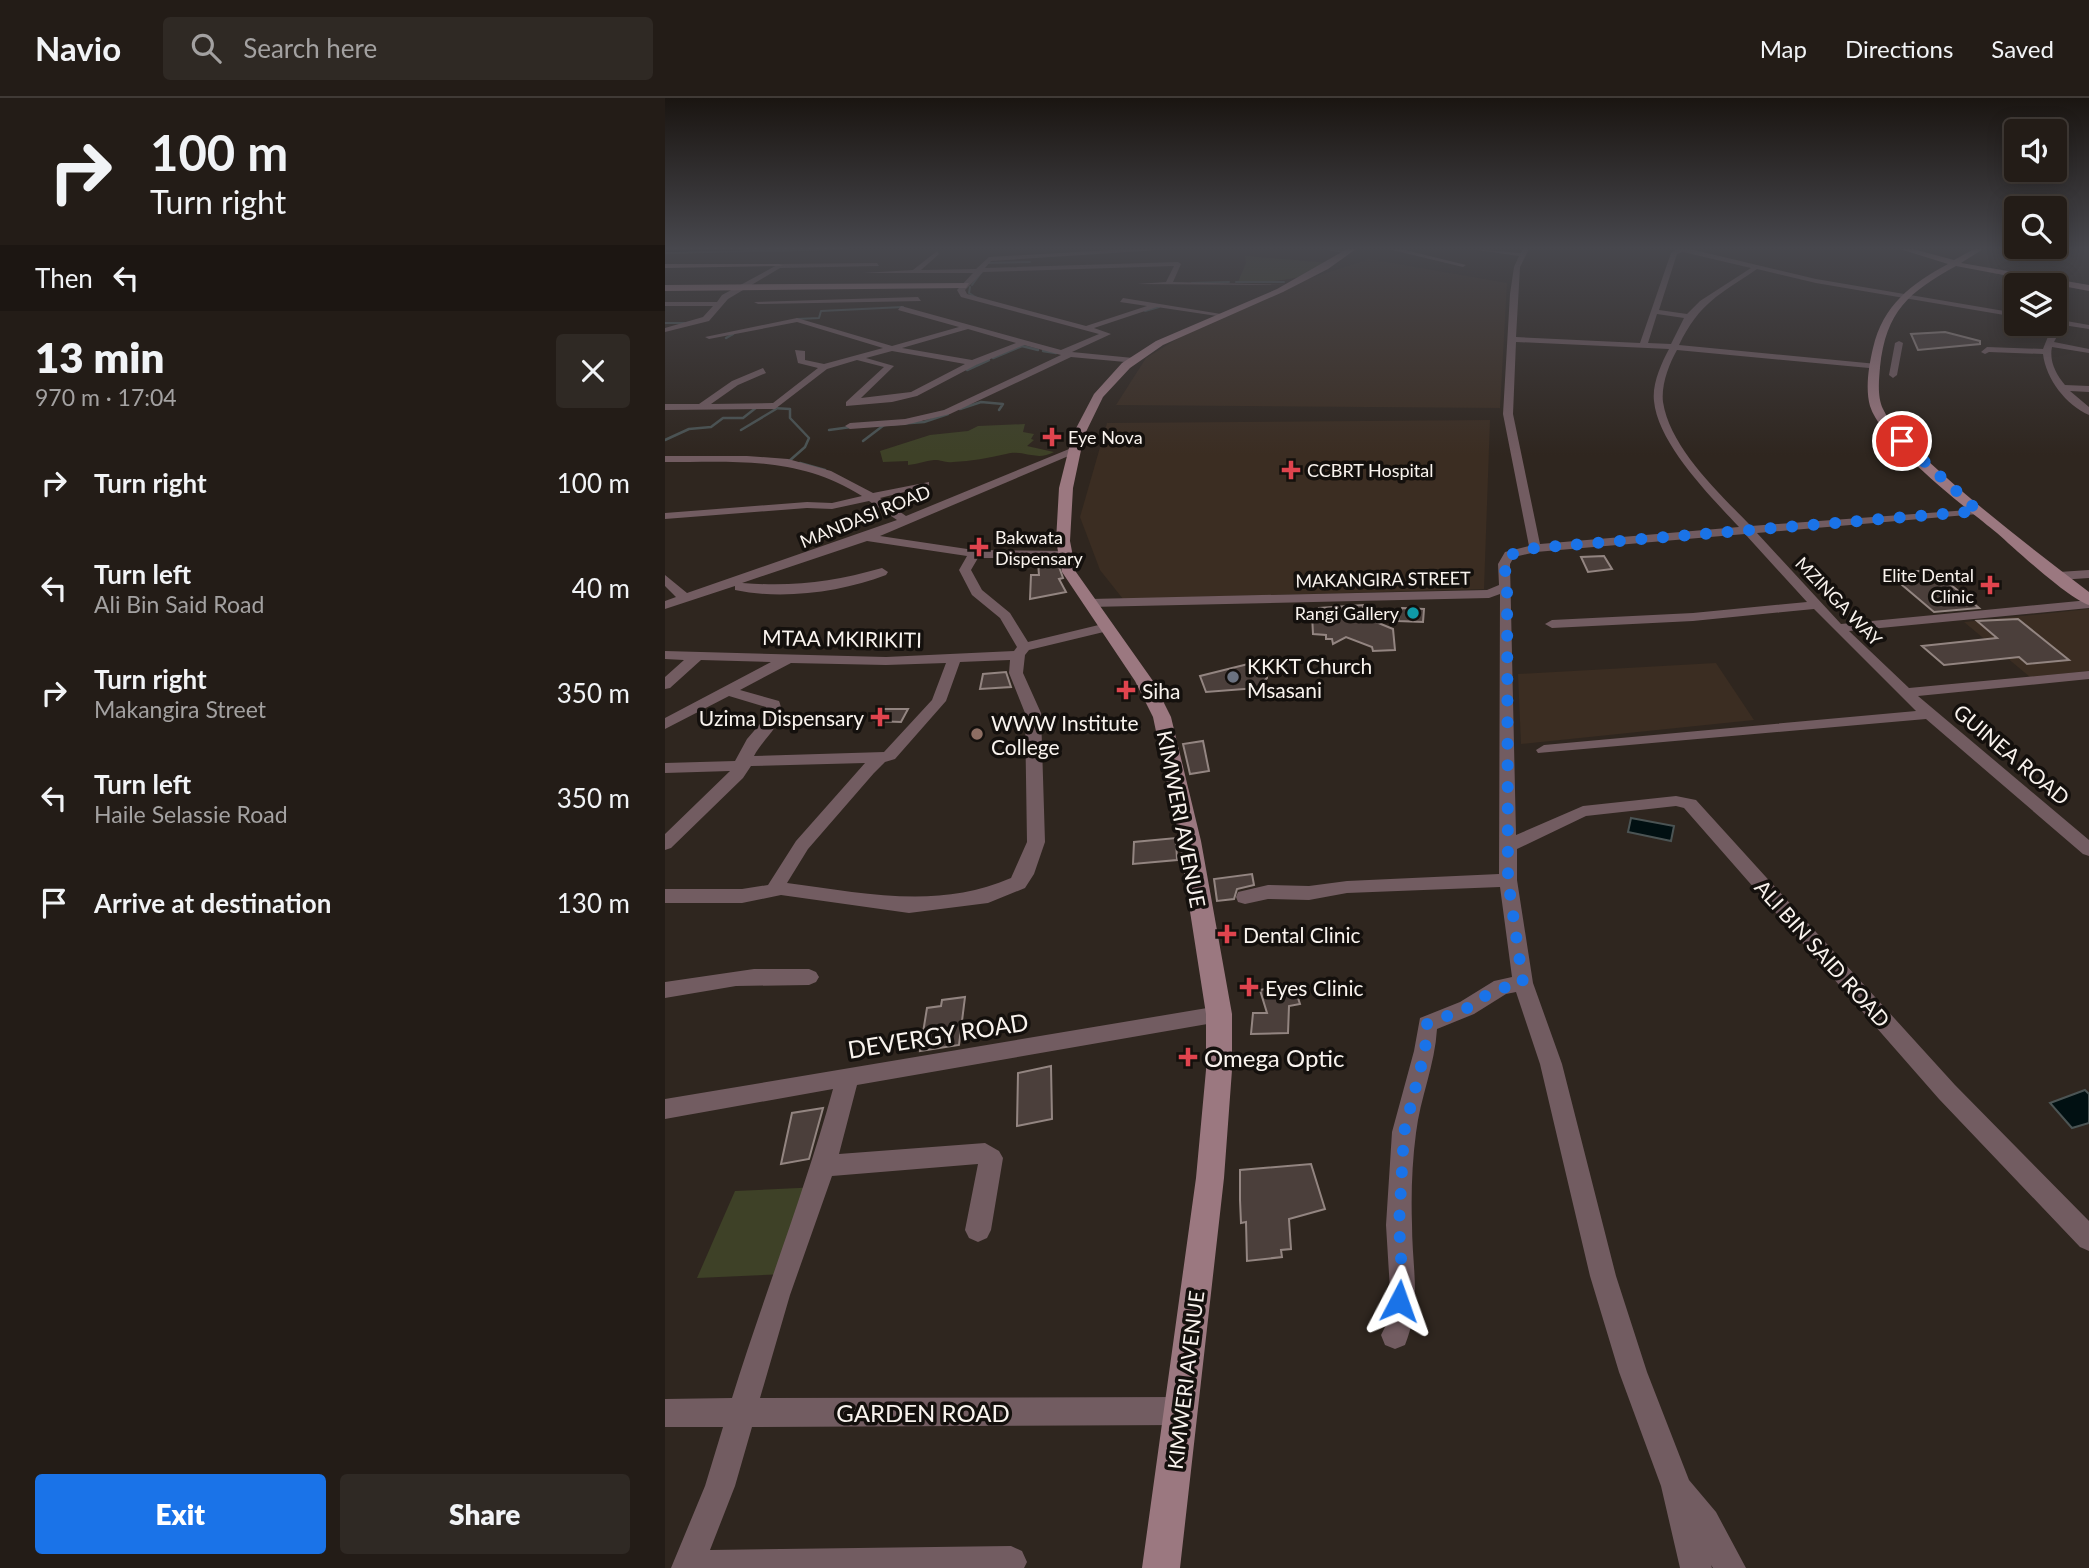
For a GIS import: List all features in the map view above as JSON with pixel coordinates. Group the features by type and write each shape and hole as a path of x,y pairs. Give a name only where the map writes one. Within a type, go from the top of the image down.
{"street":[{"path":"665,330 707,318"},
{"path":"934,318 1066,354 1133,361"},
{"path":"850,426 905,422 947,412 1107,334 1047,318"},
{"path":"1087,328 1118,318"},
{"name":"KIMWERI AVENUE","path":"1161,1568 1210,1178 1219,1070 1219,1014 1190,841 1162,717 1144,681 1069,572 1063,554 1061,519 1074,450 1091,409 1133,361 1168,336 1209,318"},
{"path":"1513,318 1508,414 1535,548"},
{"path":"1643,345 1652,318"},
{"name":"MZINGA WAY","path":"1689,318 1664,366 1658,401 1669,432 1695,473 1746,530 1837,628 1905,693"},
{"path":"1888,318 1882,324 1877,367 1876,408 1885,422 1978,511 2089,602"},
{"path":"709,337 797,320 891,348 973,363"},
{"path":"665,323 687,324"},
{"path":"2067,323 2089,327"},
{"path":"665,407 776,405 824,367 967,327"},
{"path":"2052,336 2048,349 2052,374 2061,388 2089,412"},
{"path":"1511,340 1676,347 1877,367"},
{"path":"2020,340 2028,346 2048,349"},
{"path":"855,358 890,366 850,404 914,394 973,363 1022,343"},
{"path":"1893,375 1899,343"},
{"path":"1985,352 1985,349 1997,348 2089,351"},
{"path":"797,352 802,353 801,361 824,367"},
{"path":"702,406 735,383 763,372"},
{"path":"2061,388 2089,389"},
{"name":"MANDASI ROAD","path":"665,605 735,584 866,537 1074,450"},
{"path":"665,459 762,460 801,465 830,474 906,521"},
{"path":"665,516 807,505 832,506 925,484"},
{"path":"1696,1568 1676,1486 1633,1372 1603,1276 1551,1064 1523,983 1508,880 1504,564 1509,555 1535,548 1978,511"},
{"path":"866,537 974,554 1063,554"},
{"path":"665,896 742,896 774,890 909,906 988,896 1018,883 1025,874 1036,842 1033,713 1016,673 1021,651 1005,616 971,583 965,570 974,554"},
{"path":"735,584 742,587 806,587 867,578 882,572"},
{"path":"2059,576 2089,574"},
{"path":"665,579 685,598"},
{"name":"MAKANGIRA STREET","path":"1090,603 1473,595 1489,594 1506,587"},
{"path":"1837,628 2089,602"},
{"path":"1552,624 1693,617 1817,605"},
{"name":"MTAA MKIRIKITI","path":"665,656 786,660 954,659 1021,651 1107,627"},
{"path":"665,685 697,656"},
{"path":"665,768 820,757 890,756 939,701 954,659"},
{"path":"665,724 731,692 786,660"},
{"path":"1905,693 2089,675"},
{"path":"665,844 745,763 753,742 773,719 775,707 768,702 731,692"},
{"name":"GUINEA ROAD","path":"1905,693 2089,850"},
{"path":"1544,750 1929,714"},
{"path":"774,890 812,833 880,758"},
{"name":"ALI BIN SAID ROAD","path":"1509,846 1583,811 1675,801 1690,804 1947,1092 2089,1239"},
{"path":"1245,897 1268,892 1309,893 1347,887 1508,880"},
{"path":"665,990 697,983 781,975 809,977"},
{"path":"1395,1335 1401,1321 1399,1301 1403,1290 1399,1225 1404,1132 1425,1051 1427,1024 1467,1008 1494,990 1523,983"},
{"name":"DEVERGY ROAD","path":"665,1110 1219,1014"},
{"path":"848,1077 824,1166 777,1295 720,1486 687,1567 1010,1562"},
{"path":"824,1166 985,1153 991,1158 978,1230"},
{"name":"GARDEN ROAD","path":"665,1413 1181,1411"},
{"path":"1676,1486 1705,1523 1730,1568"}],"shaded area":[{"path":"1218,318 1505,318 1500,408 1116,405 1146,358 1190,331"},
{"name":"CCBRT Hospital","path":"1490,420 1484,589 1123,599 1100,570 1080,517 1107,423"},
{"path":"2089,609 2089,671 2030,677 1964,622"},
{"path":"1716,663 1754,720 1521,744 1518,674"},
{"path":"1631,818 1674,826 1671,841 1628,832"},
{"path":"2085,1090 2089,1094 2089,1123 2072,1128 2050,1103"}],"green space":[{"path":"1025,424 1023,432 1034,434 1031,439 1034,440 1027,446 1054,452 1041,456 1012,453 966,461 934,460 908,465 908,461 883,462 880,451 930,435 968,431 978,426"},
{"path":"820,1187 787,1274 697,1278 735,1191"}],"building":[{"path":"1945,332 1980,341 1980,344 1918,350 1911,334"},
{"path":"1604,556 1612,569 1588,572 1581,557"},
{"path":"1057,561 1063,578 1059,579 1066,592 1030,599 1031,575 1039,575 1038,563"},
{"path":"1933,570 1979,608 1934,612 1888,573"},
{"path":"1363,605 1364,617 1393,629 1395,650 1373,651 1372,647 1346,637 1333,644 1332,639 1326,639 1326,635 1313,634 1312,615 1319,608"},
{"name":"Rangi Gallery","path":"1402,608 1424,609 1423,622 1398,621"},
{"path":"2018,619 2069,660 2027,664 2019,657 1944,665 1922,646 1997,638 1977,621"},
{"name":"KKKT Church Msasani","path":"1268,659 1267,678 1257,688 1206,692 1200,676"},
{"path":"1006,672 1011,687 980,689 983,674"},
{"name":"Uzima Dispensary","path":"882,709 908,709 901,722 874,721"},
{"path":"1203,741 1209,771 1190,774 1183,744"},
{"path":"1176,838 1177,860 1133,864 1134,842"},
{"path":"1252,874 1254,885 1237,889 1234,899 1217,901 1214,879"},
{"path":"1293,983 1300,1004 1289,1006 1288,1033 1251,1034 1253,1013 1267,1013 1260,990"},
{"path":"965,997 959,1045 920,1051 927,1008 941,1006 942,1000"},
{"path":"1051,1066 1052,1119 1017,1126 1018,1073"},
{"path":"823,1108 809,1159 781,1164 792,1113"},
{"path":"1311,1164 1325,1209 1289,1219 1291,1249 1281,1250 1282,1257 1247,1261 1246,1222 1241,1223 1240,1170"}],"waterway":[{"path":"797,319 819,318"},
{"path":"665,323 689,323"},
{"path":"726,338 733,334 730,335"},
{"path":"993,358 1022,346 1038,350"},
{"path":"1043,351 1056,353"},
{"path":"967,370 989,360"},
{"path":"960,409 981,402 1003,404 999,410"},
{"path":"665,440 689,429 711,427 723,418 743,418 757,407"},
{"path":"773,408 790,409 790,418 809,438 805,447 788,462"},
{"path":"741,430 776,409"},
{"path":"863,441 884,425 924,422 948,414"},
{"path":"829,430 851,427"},
{"path":"800,463 825,470"}],"place":[{"name":"Eye Nova","path":"1052,437"},
{"name":"CCBRT Hospital","path":"1291,470"},
{"name":"Bakwata Dispensary","path":"979,547"},
{"name":"Elite Dental Clinic","path":"1990,585"},
{"name":"Rangi Gallery","path":"1413,613"},
{"name":"KKKT Church Msasani","path":"1233,677"},
{"name":"Siha","path":"1126,690"},
{"name":"Uzima Dispensary","path":"880,717"},
{"name":"WWW Institute College","path":"977,734"},
{"name":"Dental Clinic","path":"1227,934"},
{"name":"Eyes Clinic","path":"1249,987"},
{"name":"Omega Optic","path":"1188,1057"}],"route":[{"path":"1399,1301 1403,1290 1399,1225 1404,1132 1425,1051 1427,1024 1467,1008 1501,987 1523,983 1508,880 1507,581 1504,564 1509,555 1535,548 1638,538 1978,511 1902,441"}]}
